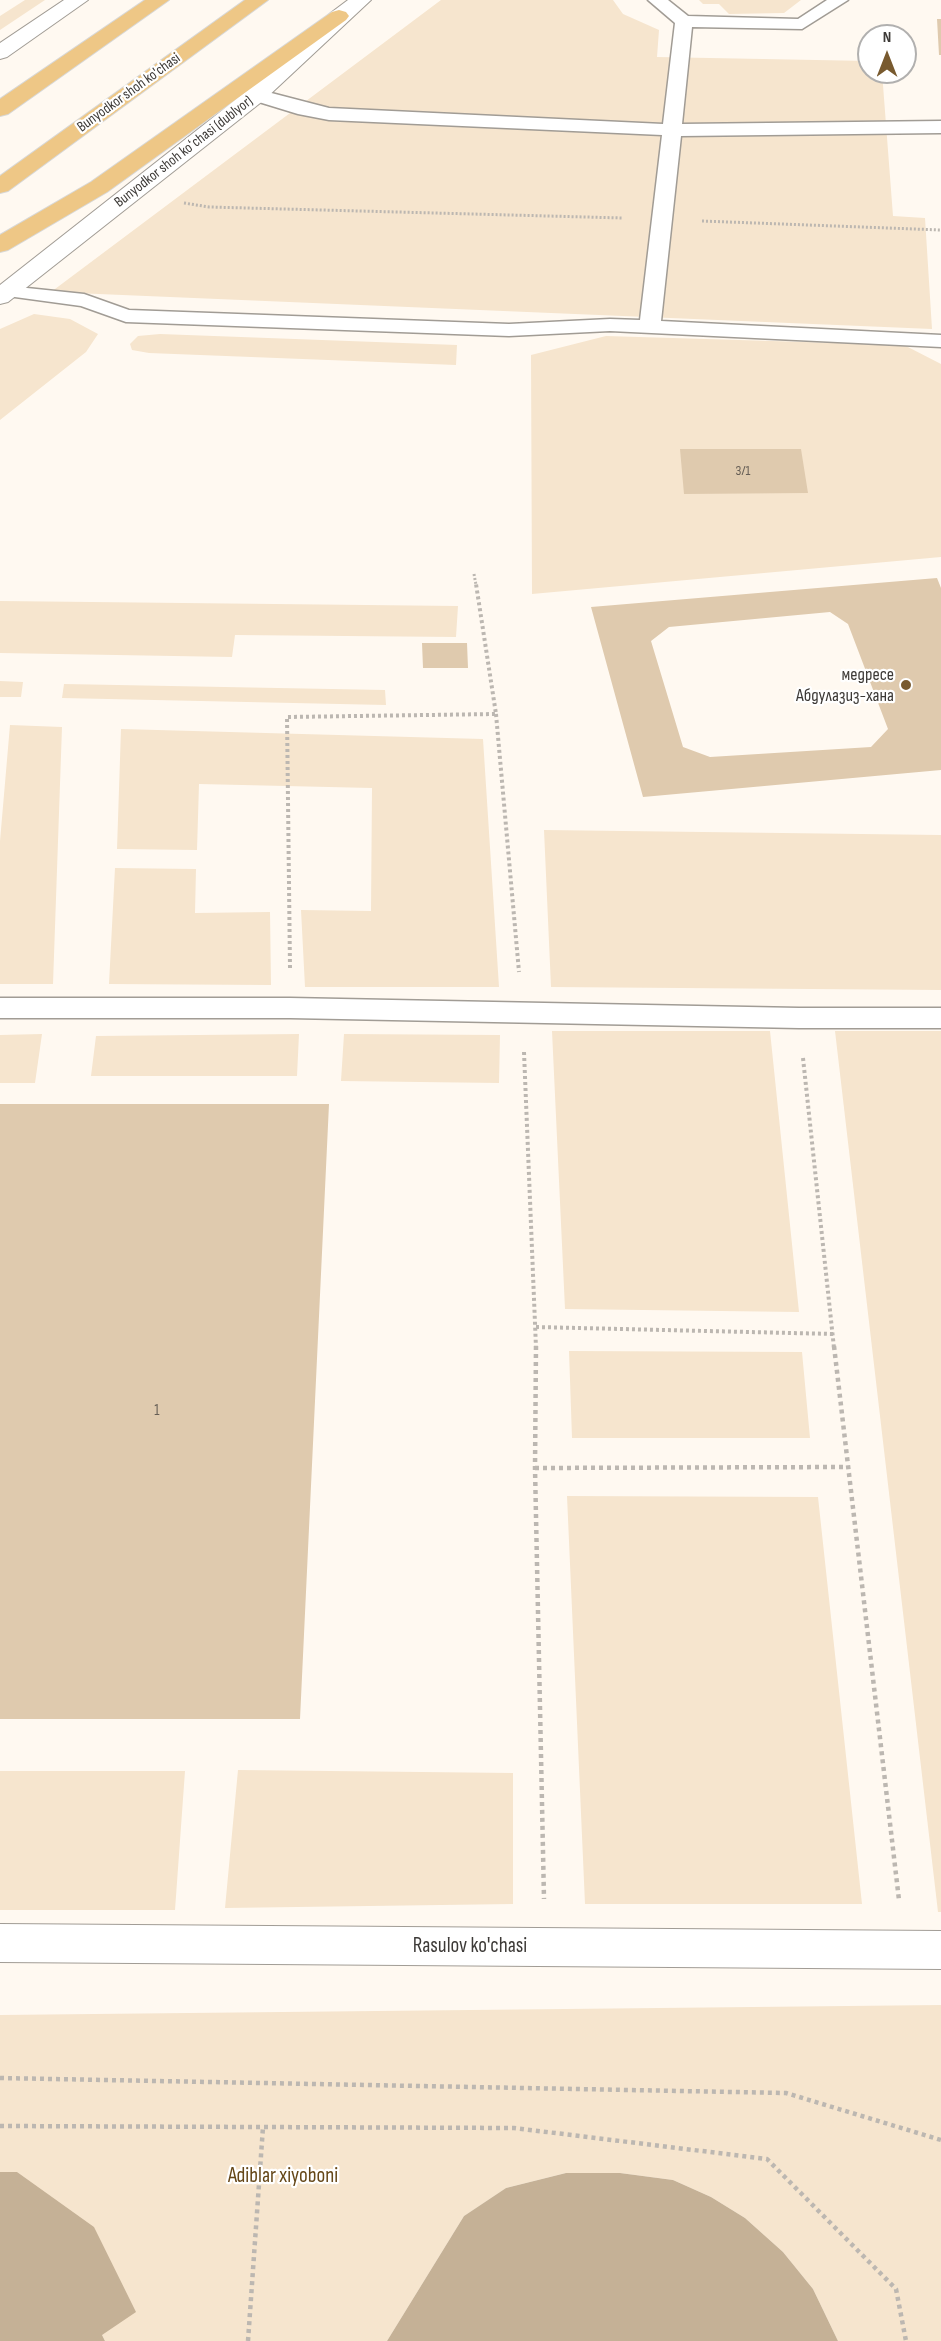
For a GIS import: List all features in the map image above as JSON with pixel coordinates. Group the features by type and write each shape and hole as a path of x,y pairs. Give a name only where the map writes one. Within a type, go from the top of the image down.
{"main road":[{"path":"0,109 159,0"},
{"name":"Bunyodkor shoh ko'chasi","path":"0,186 258,0"},
{"path":"0,245 99,187 339,16"}],"street":[{"path":"0,53 78,0"},
{"name":"Bunyodkor shoh koʻchasi (dublyor)","path":"4,294 256,95 339,16 361,0"},
{"name":"Rasulov ko'chasi","path":"0,1943 923,1950"}],"lane":[{"path":"657,0 684,21 802,24 839,0"},
{"path":"651,327 684,21"},
{"path":"256,95 305,110 329,114 672,130 941,127"},
{"path":"4,294 84,300 126,316 509,330 610,325 941,341"},
{"path":"0,1008 290,1008 523,1014 941,1018"}],"path":[{"path":"181,203 209,207 663,219 941,230"},
{"path":"474,574 496,714 523,1014 536,1327 535,1468 546,1947"},
{"path":"290,1008 287,717 496,714"},
{"path":"799,1018 848,1467 923,1950"},
{"path":"536,1327 834,1334"},
{"path":"535,1468 848,1467"},
{"path":"0,2078 786,2093 941,2140"},
{"path":"0,2126 513,2128 767,2159 896,2289 906,2341"},
{"path":"248,2341 263,2127"}],"green space":[{"path":"25,0 45,0 0,30 0,16"},
{"path":"441,0 613,0 623,14 659,30 657,57 857,61 857,84 883,84 893,216 925,218 932,329 51,292"},
{"path":"699,0 801,0 784,13 729,14 719,4 703,4"},
{"path":"34,314 70,319 98,334 86,352 0,420 0,329"},
{"path":"160,334 457,345 456,365 149,353 132,350 130,344 138,336"},
{"path":"606,336 904,345 941,364 941,557 532,594 531,355"},
{"path":"0,601 458,606 456,637 235,635 232,657 0,653"},
{"path":"0,681 23,682 21,697 0,697"},
{"path":"64,684 385,690 386,705 62,698"},
{"path":"10,725 62,727 53,984 0,984 0,841"},
{"path":"121,729 483,739 499,987 305,987 301,910 371,911 372,788 199,784 197,850 117,849"},
{"path":"544,830 941,835 941,990 551,987"},
{"path":"115,868 196,869 195,913 270,912 271,985 109,984"},
{"path":"552,1031 770,1031 799,1312 565,1309"},
{"path":"835,1031 941,1031 941,1912 938,1912"},
{"path":"42,1034 35,1083 0,1083 0,1035"},
{"path":"299,1034 297,1076 91,1076 96,1036"},
{"path":"344,1034 500,1035 499,1083 341,1081"},
{"path":"569,1351 802,1352 810,1438 572,1438"},
{"path":"567,1496 818,1497 862,1904 585,1904"},
{"path":"238,1770 513,1773 513,1904 225,1908"},
{"path":"0,1771 185,1771 175,1910 0,1910"},
{"name":"Adiblar xiyoboni","path":"941,2005 941,2341 838,2341 813,2289 783,2252 745,2218 711,2197 673,2180 620,2173 566,2173 506,2188 464,2216 387,2341 105,2341 17,2172 0,2172 0,2015"}],"shaded area":[{"path":"0,2172 17,2172 94,2227 136,2312 102,2335 105,2341 0,2341"},
{"path":"566,2173 620,2173 673,2180 711,2197 745,2218 783,2252 813,2289 838,2341 387,2341 464,2216 506,2188"}],"building":[{"path":"937,19 941,19 941,55 939,55"},
{"path":"680,449 801,449 808,493 684,494"},
{"name":"медресе Абдулазиз-хана","path":"937,578 941,588 941,770 643,797 591,607","holes":["830,612 848,624 888,729 871,747 710,757 683,747 651,641 669,627"]},
{"path":"422,643 467,643 468,668 423,668"},
{"path":"0,1104 329,1104 300,1719 0,1719"}],"place":[{"name":"медресе Абдулазиз-хана","path":"906,685"}]}
